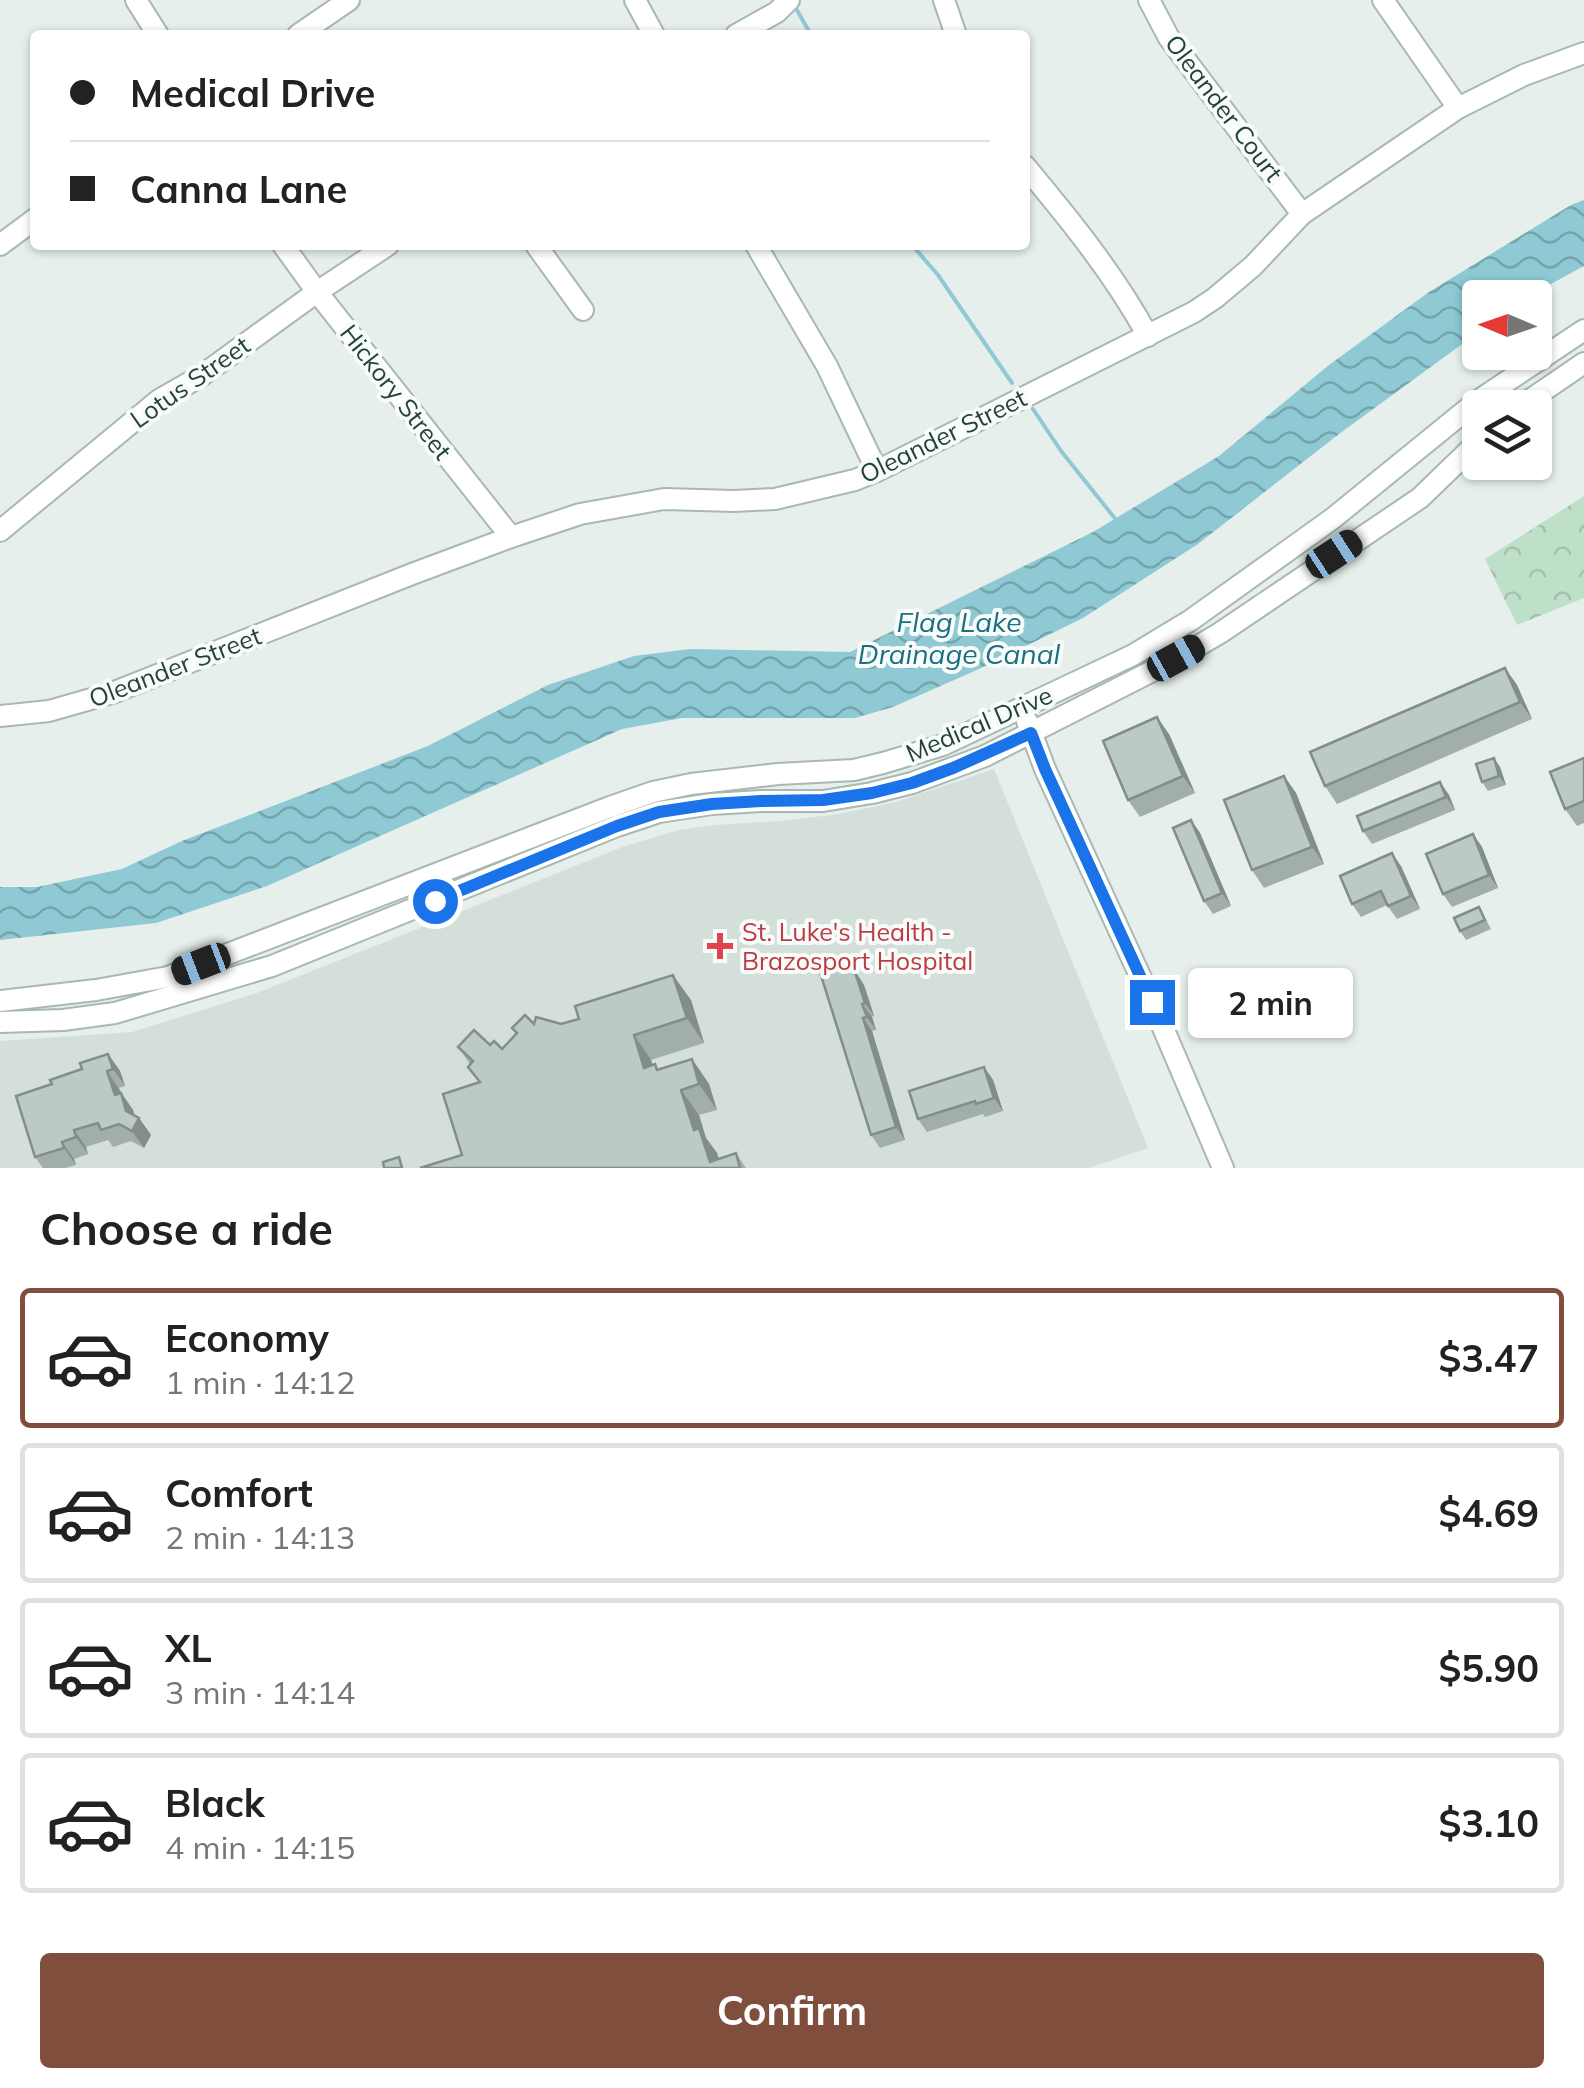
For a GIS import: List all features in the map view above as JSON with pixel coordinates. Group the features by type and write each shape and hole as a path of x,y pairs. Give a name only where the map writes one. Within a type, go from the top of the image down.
{"street":[{"path":"136,0 155,30"},
{"path":"305,30 350,0"},
{"path":"635,0 651,30"},
{"path":"745,30 777,12 788,0"},
{"path":"944,0 954,30"},
{"name":"Oleander Court","path":"1149,0 1169,38 1302,214"},
{"path":"1383,0 1458,108"},
{"name":"Oleander Street","path":"0,716 49,712 112,693 511,537 580,514 664,498 775,499 877,471 1194,312 1235,282 1302,214 1458,108 1524,75 1584,54"},
{"path":"1030,172 1075,226 1148,336"},
{"path":"0,245 30,223"},
{"name":"Hickory Street","path":"287,250 511,537"},
{"name":"Lotus Street","path":"3,523 159,400 201,376 380,250"},
{"path":"540,250 584,310"},
{"path":"759,250 827,366 877,471"},
{"name":"Medical Drive","path":"0,1001 168,977 653,792 728,778 854,770 942,745 1133,656 1191,620 1332,519 1476,402 1584,330"},
{"path":"1544,390 1584,363"},
{"name":"Medical Drive","path":"0,1022 115,1013 272,966 659,812 712,804 823,800 872,793 953,768 1031,733 1220,634 1420,498 1462,457"},
{"path":"1022,709 1066,817 1223,1168"}],"shaded area":[{"name":"St. Luke's Health - Brazosport Hospital","path":"994,769 1148,1148 1089,1168 0,1168 0,1041 132,1032 257,993 625,846 679,830 839,814 896,802"}],"green space":[{"path":"1584,496 1584,598 1517,625 1485,559"}],"water":[{"name":"Flag Lake Drainage Canal","path":"1584,200 1584,266 1552,283 1552,280 1462,280 1462,344 1198,544 1083,618 979,669 893,707 855,718 682,718 622,729 267,886 156,923 0,940 0,887 37,887 122,869 182,841 428,746 548,685 634,656 690,649 850,652 1093,532 1219,456 1329,365 1429,292"}],"building":[{"path":"1505,668 1520,702 1325,786 1310,752"},
{"path":"1157,717 1183,776 1128,800 1103,741"},
{"path":"1494,758 1499,776 1482,782 1476,764"},
{"path":"1584,758 1584,801 1565,809 1550,772"},
{"path":"1284,776 1312,847 1252,870 1224,800"},
{"path":"1440,782 1446,797 1363,831 1357,816"},
{"path":"1191,820 1222,893 1204,901 1173,828"},
{"path":"1473,834 1489,875 1443,894 1426,854"},
{"path":"1392,853 1411,896 1388,906 1381,891 1352,904 1340,876"},
{"path":"1479,907 1485,920 1460,931 1454,918"},
{"path":"848,960 865,1003 862,1004 867,1017 863,1018 896,1127 871,1135 819,969"},
{"path":"673,975 687,1018 634,1035 644,1068 655,1064 657,1070 692,1059 699,1084 681,1090 694,1130 699,1128 710,1162 736,1153 740,1168 420,1168 462,1155 443,1094 480,1082 468,1067 473,1061 458,1047 474,1030 490,1045 494,1041 502,1049 517,1033 512,1028 525,1015 534,1024 536,1017 561,1024 579,1019 575,1006"},
{"path":"108,1054 113,1069 107,1071 115,1095 121,1093 126,1111 139,1118 132,1131 119,1124 101,1130 98,1123 74,1130 76,1137 62,1142 64,1148 35,1157 16,1096 52,1084 50,1080 82,1069 80,1063"},
{"path":"984,1067 994,1098 918,1119 909,1091"},
{"path":"399,1157 402,1168 384,1168 383,1162"}],"waterway":[{"path":"797,10 808,30"},
{"path":"916,250 1012,383"},
{"path":"1033,409 1117,521"}],"place":[{"name":"St. Luke's Health - Brazosport Hospital","path":"720,946"}],"route":[{"path":"435,901 659,812 712,804 823,800 872,793 953,768 1031,733 1152,1002"}]}
